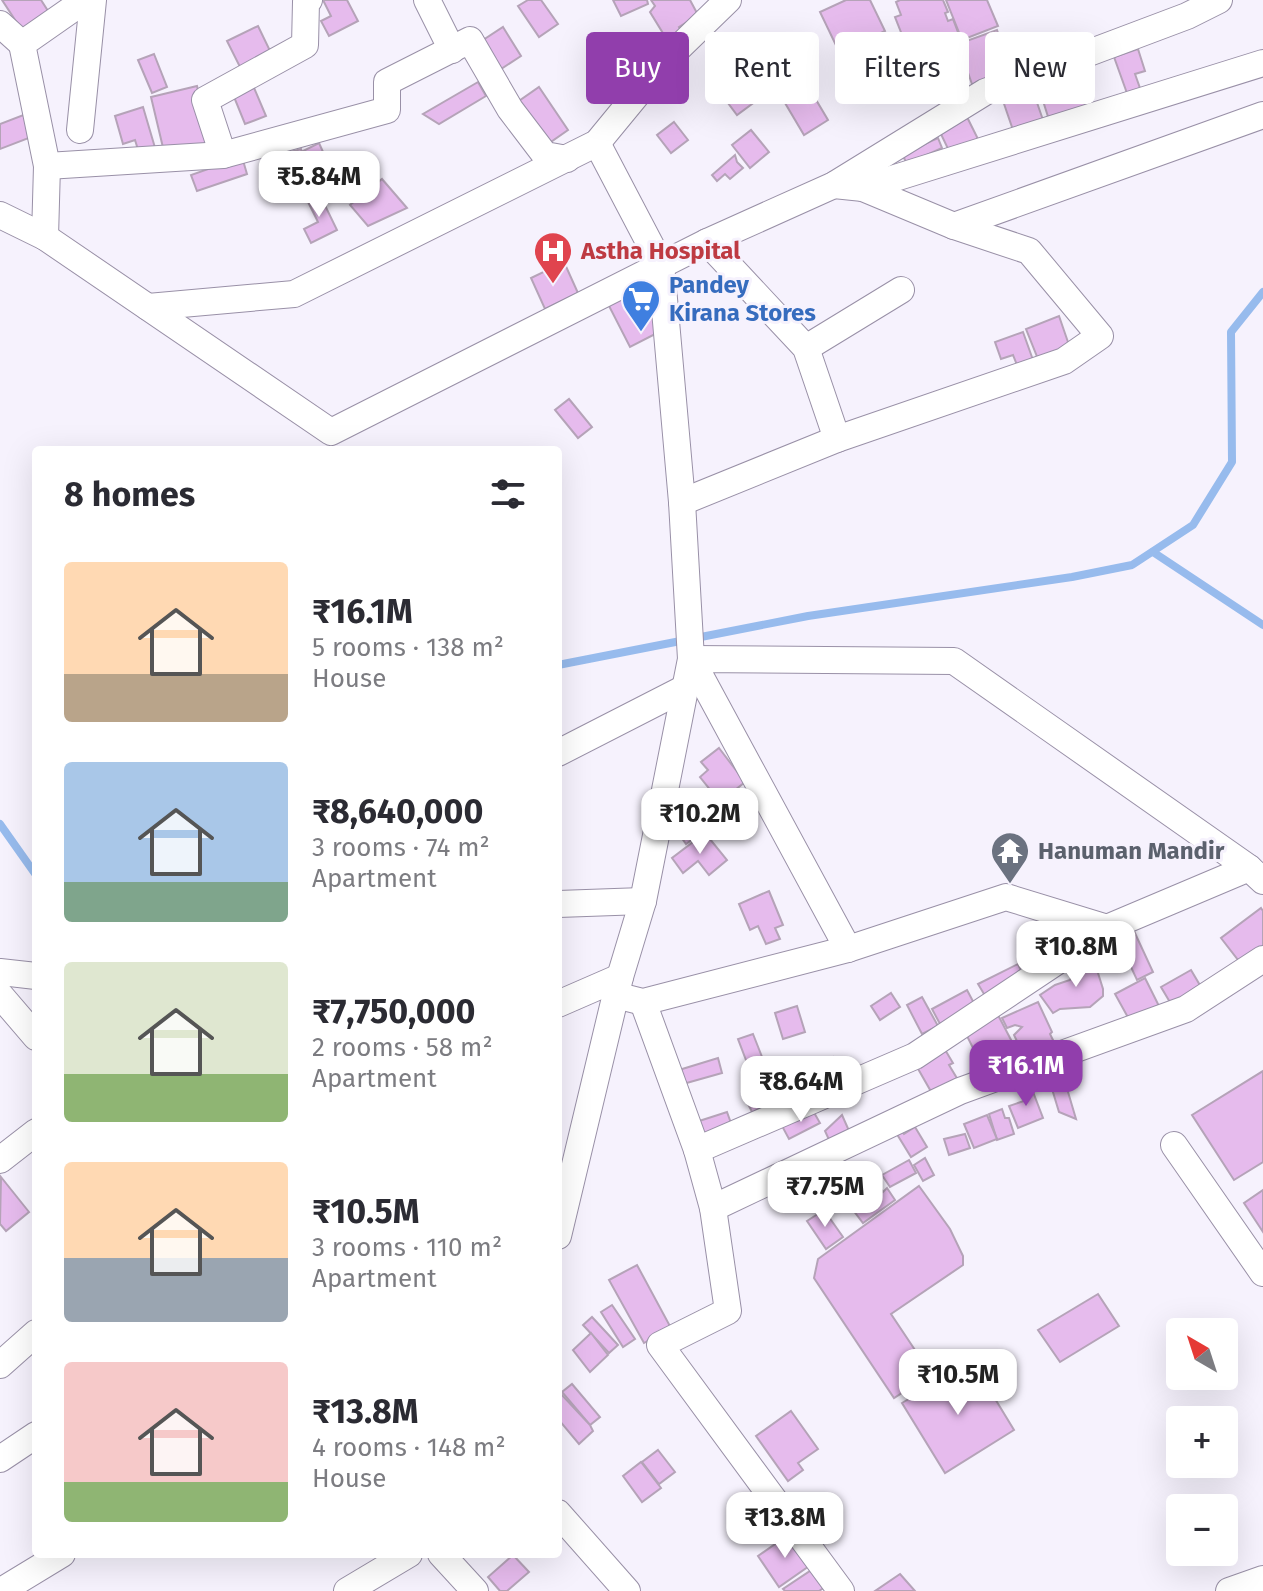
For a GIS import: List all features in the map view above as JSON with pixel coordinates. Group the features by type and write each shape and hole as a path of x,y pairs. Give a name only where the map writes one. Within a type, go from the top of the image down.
{"street":[{"path":"22,44 85,0"},
{"path":"80,130 93,0"},
{"path":"223,155 205,100 305,45 306,2 309,0"},
{"path":"427,0 452,50"},
{"path":"148,307 294,294 567,159 597,143 662,64 728,0"},
{"path":"0,215 45,237 331,432 707,242 834,185 985,92 1184,8 1219,0"},
{"path":"0,24 22,44 47,166 45,237"},
{"path":"47,166 223,155 387,110 387,82 470,40 510,109 545,155 567,159"},
{"path":"863,188 1263,63"},
{"path":"954,226 1263,115"},
{"path":"562,1219 618,986 643,901 691,653 682,502 661,265 597,143"},
{"path":"682,502 837,439 1064,361 1100,336 1029,251 954,226 863,188 834,185"},
{"path":"707,242 806,348 837,439"},
{"path":"806,348 901,290"},
{"path":"691,653 954,661 1256,874"},
{"path":"691,653 848,949"},
{"path":"562,751 685,688"},
{"path":"697,1150 915,1056 1107,928 1256,874"},
{"path":"643,1002 848,949 1006,897 1107,928"},
{"path":"562,904 643,901"},
{"path":"713,1208 960,1091 1186,1009 1263,959"},
{"path":"0,972 32,976"},
{"path":"562,1003 618,986 643,1002 697,1150 713,1208 728,1311 660,1345 841,1591"},
{"path":"0,995 32,1032"},
{"path":"0,1160 32,1135"},
{"path":"1174,1145 1263,1273"},
{"path":"0,1365 32,1337"},
{"path":"0,1459 32,1438"},
{"path":"562,1518 627,1591"},
{"path":"1,1591 55,1558"},
{"path":"347,1591 402,1558"},
{"path":"445,1558 475,1591"},
{"path":"1229,1591 1263,1579"}],"building":[{"path":"2,0 41,0 50,14 23,32"},
{"path":"323,0 347,0 358,21 329,36 321,21 331,16"},
{"path":"528,0 541,0 558,24 539,37 518,6"},
{"path":"613,0 647,0 648,4 621,16"},
{"path":"651,0 690,0 698,15 679,27 682,32 662,32 650,12 655,6"},
{"path":"846,0 870,0 885,31 835,32 835,43 820,12"},
{"path":"943,0 948,21 953,19 958,32 901,32 895,17 901,15 896,2"},
{"path":"946,0 987,0 998,26 969,37 969,32 959,32"},
{"path":"258,26 273,57 243,73 227,41"},
{"path":"503,27 521,56 498,71 480,42"},
{"path":"985,34 985,83 973,87 969,76 969,40"},
{"path":"1138,49 1145,71 1135,74 1141,91 1128,96 1114,57"},
{"path":"154,54 167,87 152,93 138,60"},
{"path":"478,82 486,96 439,124 423,114"},
{"path":"252,83 266,116 245,124 232,92"},
{"path":"197,86 210,145 165,156 151,97"},
{"path":"539,87 568,130 545,146 516,103"},
{"path":"729,104 752,104 737,115"},
{"path":"786,104 819,104 828,120 804,135"},
{"path":"1004,104 1038,104 1043,120 1013,130"},
{"path":"1044,104 1085,104 1087,112 1050,123"},
{"path":"143,107 156,151 140,156 135,140 123,144 115,116"},
{"path":"26,114 34,136 0,149 0,124"},
{"path":"967,117 978,139 950,153 939,130"},
{"path":"674,122 688,140 671,153 657,135"},
{"path":"751,130 769,152 750,168 732,145"},
{"path":"938,138 942,148 907,164 902,154"},
{"path":"319,143 335,179 319,187 303,151"},
{"path":"301,149 312,190 295,195 284,154"},
{"path":"735,155 743,168 730,179 725,174 717,181 712,175"},
{"path":"242,157 247,174 197,191 191,175"},
{"path":"382,179 407,208 368,226 350,205"},
{"path":"318,191 337,230 311,243 304,229 318,222 306,198"},
{"path":"564,262 578,293 545,309 531,278"},
{"path":"640,287 663,330 630,347 608,304"},
{"path":"1059,316 1069,345 1040,364 1026,329"},
{"path":"1023,332 1033,360 1017,365 1013,355 1001,359 995,342"},
{"path":"569,399 592,427 578,438 555,410"},
{"path":"719,748 745,782 720,802 700,777 708,770 701,762"},
{"path":"699,814 709,827 686,844 677,831"},
{"path":"705,833 727,860 709,875 698,861 683,873 672,858"},
{"path":"769,891 783,925 775,928 780,939 766,944 758,926 750,930 739,904"},
{"path":"1261,908 1263,949 1242,965 1221,938"},
{"path":"1134,931 1153,972 1137,980 1118,939"},
{"path":"1092,954 1103,996 1090,1007 1060,1009 1053,1013 1040,995 1070,980 1078,965"},
{"path":"1018,964 1025,979 987,999 978,984"},
{"path":"1191,970 1201,987 1171,1004 1161,987"},
{"path":"1145,978 1159,1006 1130,1021 1115,994"},
{"path":"967,990 975,1005 940,1024 932,1009"},
{"path":"891,993 900,1007 880,1020 871,1006"},
{"path":"922,997 938,1026 922,1034 907,1005"},
{"path":"1038,1002 1054,1042 1024,1056 1014,1035 1022,1027 1015,1025 1007,1028 1002,1018"},
{"path":"797,1006 805,1032 783,1039 775,1013"},
{"path":"998,1015 1021,1059 983,1068 965,1032"},
{"path":"753,1034 764,1062 749,1068 738,1039"},
{"path":"944,1048 958,1080 933,1095 913,1060"},
{"path":"833,1057 838,1071 827,1075 822,1061"},
{"path":"718,1058 722,1073 683,1084 679,1070"},
{"path":"815,1058 827,1081 789,1101 777,1077"},
{"path":"1263,1071 1263,1162 1234,1180 1192,1115"},
{"path":"1063,1075 1076,1119 1059,1112 1049,1079"},
{"path":"1030,1084 1043,1118 1018,1128 1009,1106 1024,1101 1019,1088"},
{"path":"779,1087 786,1100 754,1116 748,1104"},
{"path":"812,1109 820,1123 789,1139 782,1126"},
{"path":"1002,1109 1005,1118 1009,1118 1014,1134 997,1140 989,1114"},
{"path":"727,1112 732,1126 697,1138 693,1123"},
{"path":"842,1115 850,1133 830,1142 825,1131"},
{"path":"987,1115 997,1139 974,1148 964,1124"},
{"path":"915,1127 927,1147 911,1157 895,1131 899,1128 904,1134"},
{"path":"965,1134 970,1148 949,1155 944,1139"},
{"path":"925,1158 934,1175 923,1181 914,1165"},
{"path":"909,1160 916,1173 890,1187 882,1175"},
{"path":"823,1174 838,1198 823,1208 807,1183"},
{"path":"1,1177 29,1212 6,1231 0,1224"},
{"path":"879,1186 883,1192 887,1188 895,1200 863,1223 850,1206"},
{"path":"919,1186 950,1229 963,1256 963,1265 891,1314 931,1374 894,1398 814,1278 818,1259"},
{"path":"1263,1190 1263,1232 1244,1203"},
{"path":"824,1210 843,1237 826,1249 807,1221"},
{"path":"637,1265 671,1328 644,1343 609,1280"},
{"path":"1098,1294 1119,1326 1060,1362 1038,1330"},
{"path":"612,1305 635,1339 623,1347 601,1312"},
{"path":"592,1317 618,1345 609,1353 583,1325"},
{"path":"591,1333 608,1355 590,1372 573,1350"},
{"path":"972,1361 1014,1430 945,1473 902,1403"},
{"path":"572,1384 600,1417 590,1425 562,1392"},
{"path":"562,1395 593,1431 579,1444 562,1424"},
{"path":"791,1411 818,1449 798,1463 803,1470 788,1481 756,1436"},
{"path":"658,1450 675,1472 659,1484 642,1462"},
{"path":"641,1462 661,1488 642,1502 623,1476"},
{"path":"791,1533 812,1564 779,1587 758,1556"},
{"path":"510,1558 516,1558 529,1572 507,1591 500,1591 488,1577"},
{"path":"813,1569 825,1587 819,1591 783,1589"},
{"path":"900,1574 915,1591 875,1591"}],"waterway":[{"path":"562,664 808,616 1072,577 1132,565 1193,525 1232,462 1231,332 1263,292"},
{"path":"1153,552 1263,625"},
{"path":"0,824 32,869"}],"place":[{"name":"Astha Hospital","path":"553,285"},
{"name":"Pandey Kirana Stores","path":"641,333"},
{"name":"Hanuman Mandir","path":"1010,885"}]}
